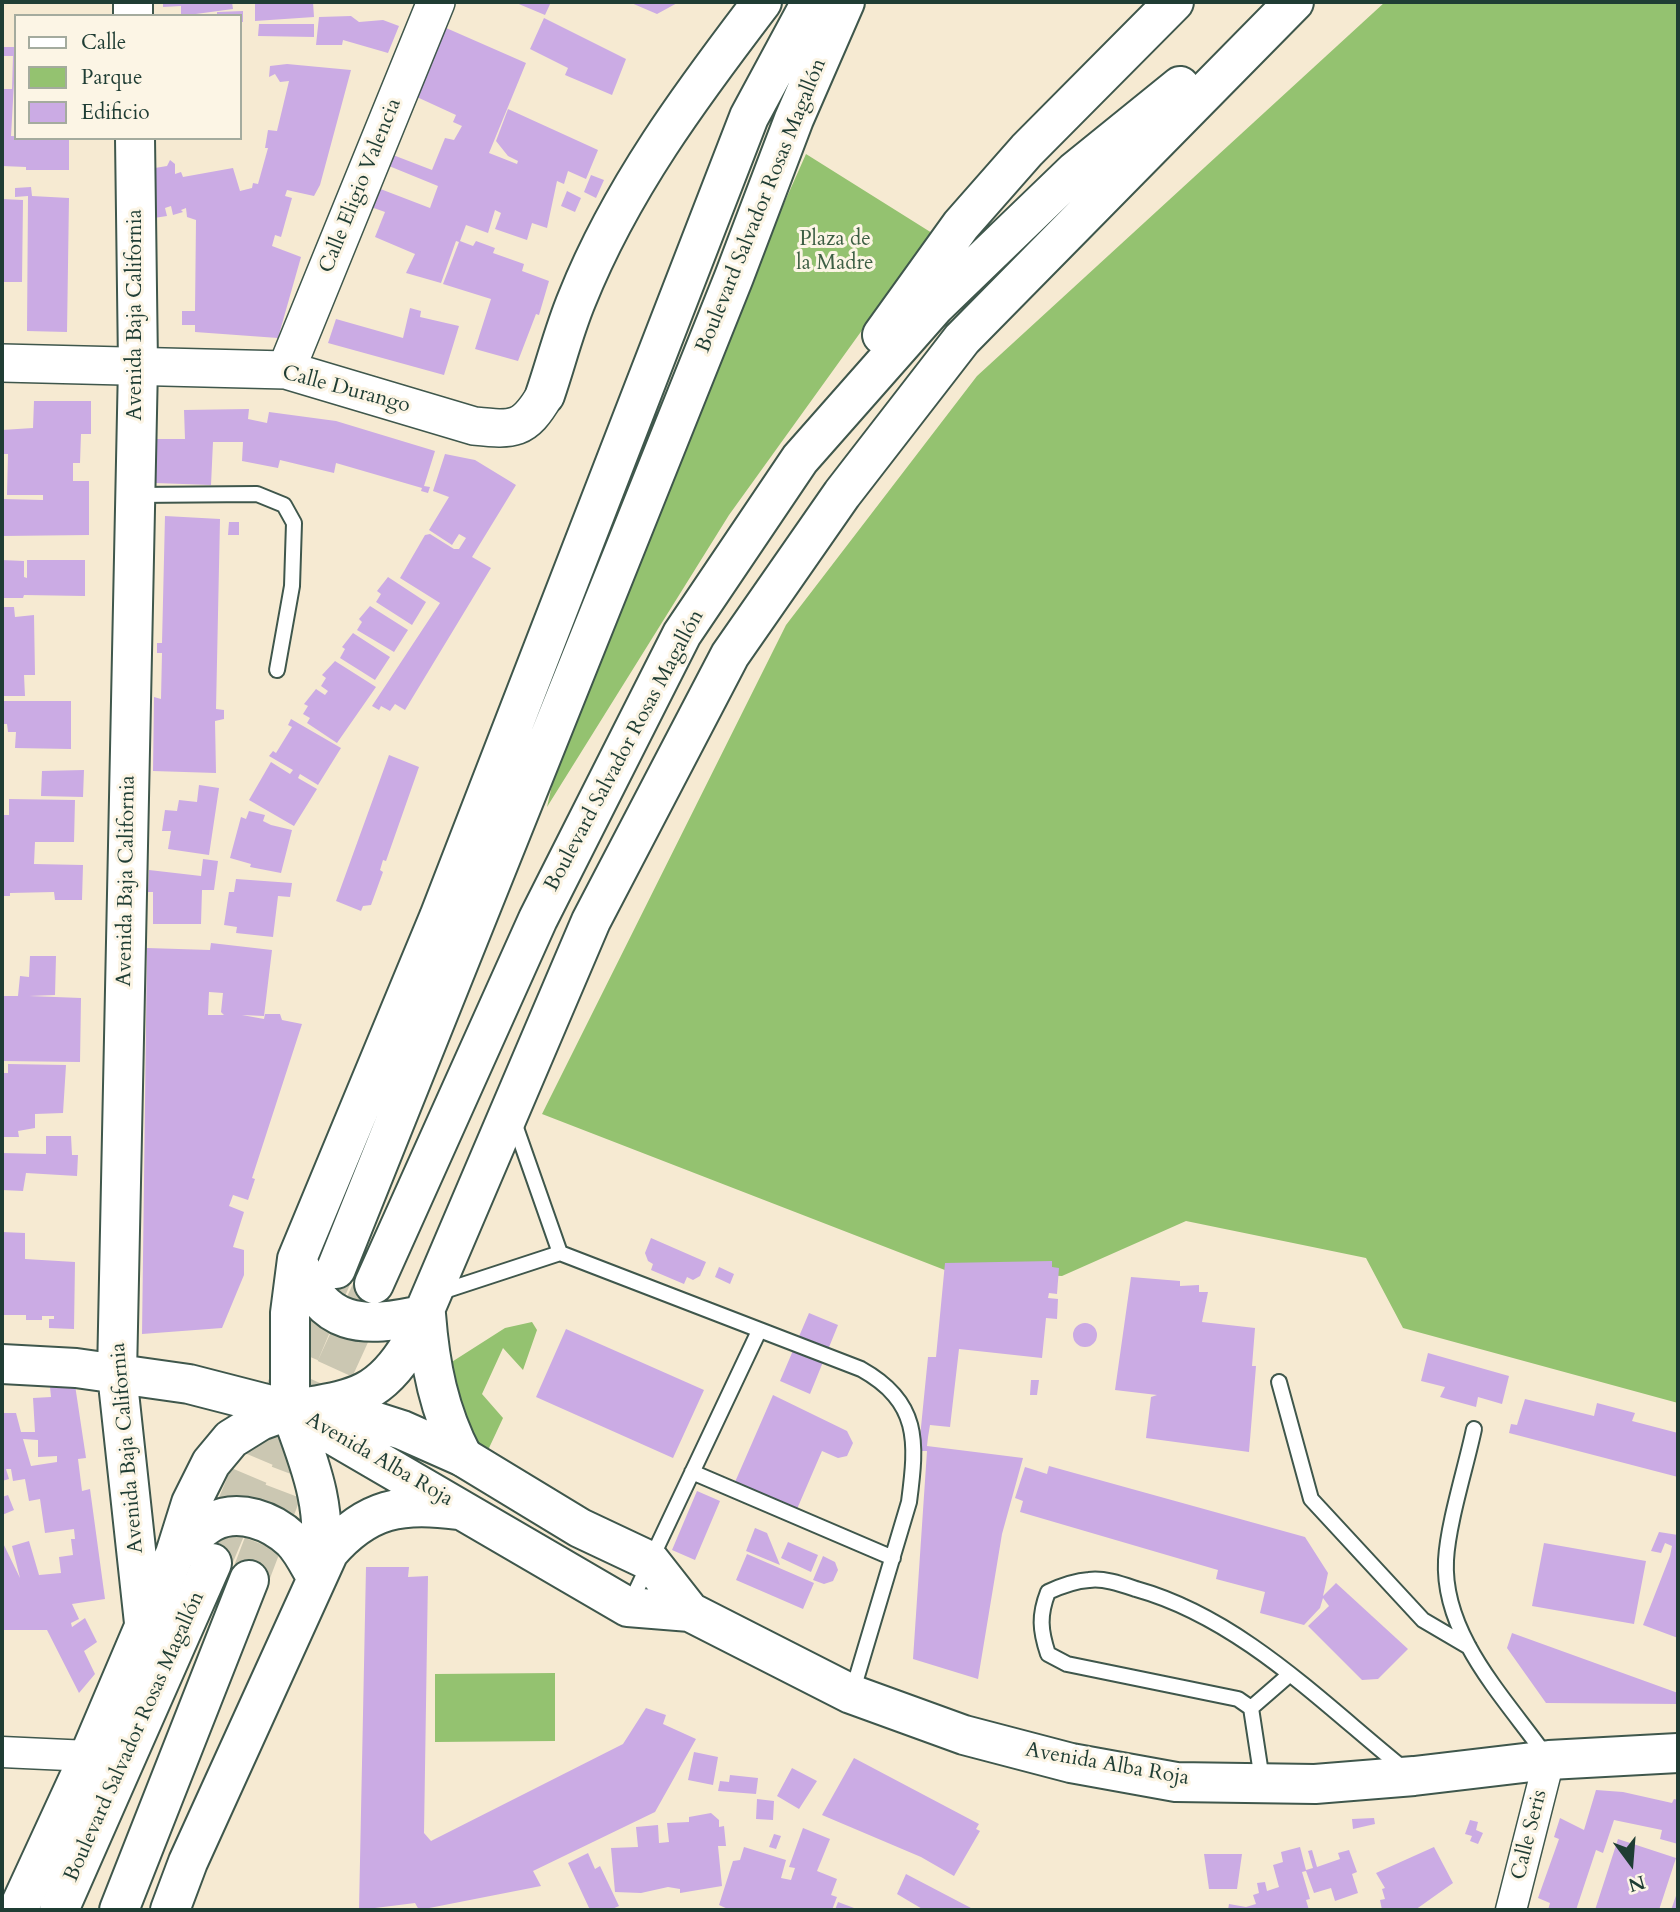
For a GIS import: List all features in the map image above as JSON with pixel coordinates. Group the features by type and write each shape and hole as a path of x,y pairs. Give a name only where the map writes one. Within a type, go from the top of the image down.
{"main road":[{"path":"545,395 576,299 618,210 683,104 762,2"},
{"path":"316,1577 323,1545 323,1520 315,1479 290,1410 290,1313 297,1259 439,917 749,117 811,2"},
{"name":"Boulevard Salvador Rosas Magallón","path":"335,1269 794,119 845,2"},
{"path":"800,459 853,376 961,225 1027,150 1174,2"},
{"name":"Boulevard Salvador Rosas Magallón","path":"374,1284 538,919 682,634 800,459 935,306 1075,170 1286,2"},
{"path":"13,1909 89,1756 174,1554 191,1503 212,1463 231,1439 260,1421 290,1410 346,1400 374,1388 396,1370 430,1305 591,921 730,655 842,494 962,339 1294,2"},
{"name":"Avenida Baja California","path":"135,140 138,365 117,1374 144,1623"},
{"path":"297,1259 305,1281 321,1304 340,1318 367,1324 430,1305"},
{"path":"430,1305 437,1397 448,1429 463,1458"},
{"path":"2,1364 117,1374 239,1394 290,1410"},
{"name":"Avenida Alba Roja","path":"290,1410 377,1422 463,1458 580,1528 650,1561 690,1612"},
{"name":"Avenida Alba Roja","path":"290,1410 470,1512 628,1607 690,1612 851,1694 964,1735 1070,1763 1176,1782 1315,1784 1414,1776 1549,1760 1678,1753"},
{"path":"170,1910 188,1863 316,1577 338,1542 365,1519 389,1509 411,1506 470,1512"},
{"path":"174,1554 212,1522 236,1515 254,1518 279,1530 294,1542 316,1577"},
{"name":"Boulevard Salvador Rosas Magallón","path":"59,1910 212,1563"},
{"name":"Boulevard Salvador Rosas Magallón","path":"119,1910 249,1580"}],"street":[{"name":"Calle Eligio Valencia","path":"286,370 436,2"},
{"name":"Calle Durango","path":"2,363 286,370 474,425 500,429 521,426 533,415 545,395"},
{"path":"2,1752 89,1756"},
{"name":"Calle Seris","path":"1511,1910 1549,1760"}],"lane":[{"path":"135,495 257,494 284,505 294,523 292,586 277,670"},
{"path":"511,1111 531,1178 560,1253"},
{"path":"430,1305 560,1253 758,1331 861,1368 887,1384 903,1406 913,1435 913,1471 909,1502 851,1694"},
{"path":"628,1607 758,1331"},
{"path":"1279,1382 1311,1499 1423,1620 1470,1648"},
{"path":"1474,1429 1446,1558 1447,1587 1453,1614 1470,1648 1549,1760"},
{"path":"692,1472 893,1558"},
{"path":"1263,1783 1251,1708 1238,1699 1067,1664 1048,1654 1041,1632 1040,1612 1048,1592 1067,1583 1090,1579 1165,1597 1210,1618 1289,1675 1414,1776"},
{"path":"1251,1708 1289,1675"}],"green space":[{"path":"1385,2 1678,2 1678,1403 1403,1328 1366,1258 1186,1221 1062,1276 950,1272 542,1114 786,625 977,376"},
{"name":"Plaza de la Madre","path":"806,154 932,233 729,515 547,807 562,742 686,424"},
{"path":"532,1322 537,1330 523,1370 503,1348 482,1394 503,1418 489,1448 484,1449 477,1446 447,1365 505,1328"},
{"path":"555,1673 555,1741 435,1742 435,1674"}],"building":[{"path":"163,2 232,2 233,9 181,14 181,6 163,7"},
{"path":"255,2 313,2 314,17 255,21"},
{"path":"514,2 551,2 545,15"},
{"path":"629,2 679,2 657,14"},
{"path":"243,11 243,22 242,14 217,12"},
{"path":"351,16 359,22 383,20 399,26 388,53 343,40 342,45 316,45 319,17"},
{"path":"544,18 626,59 612,95 565,75 568,68 530,49"},
{"path":"259,24 314,24 314,37 258,36"},
{"path":"437,24 526,63 489,153 517,164 518,161 508,156 496,141 508,109 598,150 586,179 568,171 564,184 557,181 547,228 532,223 527,240 495,229 501,213 495,210 488,233 466,225 460,241 473,246 476,241 495,248 493,253 524,264 522,271 549,281 539,315 536,314 518,361 475,349 491,299 443,284 459,242 456,241 441,283 406,273 415,254 375,237 385,212 371,207 370,185 430,208 438,186 389,166 393,155 432,170 445,138 454,140 462,126 453,122 456,115 406,92"},
{"path":"2,47 14,47 11,136 14,136 14,140 69,140 69,170 26,170 26,167 2,166 2,89 12,89 13,56 2,56"},
{"path":"287,64 351,70 320,185 314,196 287,190 285,196 292,198 281,237 275,235 272,246 301,257 278,338 195,332 195,325 182,325 182,311 195,311 196,220 187,217 186,208 173,215 171,206 165,208 167,216 154,218 155,168 167,166 170,160 175,164 175,174 181,172 183,177 233,168 240,191 252,188 253,183 258,184 268,148 265,148 268,130 277,131 289,81 280,82 275,74 269,77 270,66"},
{"path":"591,175 604,180 596,198 584,192"},
{"path":"31,187 32,196 69,198 67,332 27,331 28,196 15,197 15,188"},
{"path":"567,191 581,198 575,212 561,206"},
{"path":"2,199 23,200 22,282 2,282"},
{"path":"410,308 421,311 420,317 459,326 444,375 328,343 336,319 403,338"},
{"path":"34,401 91,401 91,434 81,434 80,463 73,463 73,481 89,481 89,535 2,536 2,499 43,500 43,495 7,495 8,454 2,454 2,430 33,428"},
{"path":"249,409 248,419 267,423 269,412 336,421 435,451 424,486 430,487 428,493 421,491 422,488 336,463 334,473 280,460 278,468 242,461 243,442 213,442 211,485 155,483 156,439 185,439 184,410"},
{"path":"445,454 475,460 516,485 472,557 491,568 405,710 395,704 390,711 381,706 379,710 372,706 440,603 400,578 425,535 430,534 454,549 459,549 466,538 459,534 452,545 429,530 449,497 433,491"},
{"path":"165,516 220,519 216,709 224,710 224,719 215,721 216,773 153,771 154,697 161,699 162,653 157,653 157,643 162,643"},
{"path":"229,522 239,522 239,535 228,535"},
{"path":"2,560 24,561 24,577 27,578 27,560 85,560 85,596 24,595 23,598 2,598"},
{"path":"388,577 426,602 412,625 376,602 381,594 377,591"},
{"path":"370,606 408,630 394,652 357,630 362,622 359,619"},
{"path":"2,607 14,607 15,617 34,615 35,675 24,675 25,696 2,696"},
{"path":"353,633 390,657 375,680 340,658 345,649 342,647"},
{"path":"335,661 376,687 337,743 307,723 310,718 303,714 308,706 304,704 316,689 325,695 328,691 321,686 326,678 322,675"},
{"path":"2,701 71,701 71,749 15,748 16,732 8,732 7,724 2,724"},
{"path":"291,719 341,748 318,785 300,774 298,778 317,789 294,826 249,800 271,762 290,774 293,770 269,756 273,751 276,753 292,727 288,725"},
{"path":"389,755 419,767 386,861 383,860 380,870 383,872 371,905 363,906 361,911 336,901"},
{"path":"84,770 83,797 41,796 42,771"},
{"path":"199,785 219,788 209,855 168,849 171,831 162,831 165,810 177,811 179,800 197,802"},
{"path":"9,799 75,800 74,842 35,842 34,864 83,865 82,900 55,900 54,892 10,893 10,896 4,896 2,834 4,815 9,815"},
{"path":"249,811 265,815 263,821 271,825 292,830 281,873 250,867 251,864 230,858 241,817 246,819"},
{"path":"203,859 218,861 214,890 202,890 201,924 153,924 153,892 148,892 149,870 201,876"},
{"path":"236,879 292,883 290,897 278,896 273,937 236,933 237,927 224,925 229,892 234,892"},
{"path":"211,943 272,950 264,1016 242,1015 264,1019 265,1014 280,1014 282,1020 302,1024 252,1178 255,1179 248,1200 233,1195 229,1206 244,1212 233,1247 244,1250 244,1275 222,1328 142,1334 147,948 210,950","holes":["209,992 223,993 221,1012 224,1015 208,1015"]},
{"path":"30,956 56,956 55,995 29,996 81,998 80,1062 2,1061 2,996 18,996 20,976 29,977"},
{"path":"8,1064 66,1065 63,1113 35,1114 35,1128 18,1131 19,1137 2,1137 2,1082 4,1073 8,1073"},
{"path":"46,1136 71,1136 72,1155 78,1155 77,1176 26,1173 23,1191 2,1190 2,1153 46,1154"},
{"path":"2,1232 25,1233 25,1259 75,1262 74,1329 49,1328 49,1319 54,1319 54,1316 42,1316 42,1320 26,1320 26,1315 2,1315"},
{"path":"651,1238 706,1262 700,1276 693,1280 687,1277 684,1284 651,1270 653,1264 648,1261 645,1253"},
{"path":"1052,1261 1052,1267 1059,1268 1057,1294 1049,1293 1048,1298 1058,1299 1057,1319 1046,1318 1042,1358 959,1349 950,1427 930,1425 927,1446 1023,1458 1002,1534 978,1679 913,1659 927,1451 920,1451 920,1437 928,1357 936,1357 945,1263"},
{"path":"719,1267 734,1274 730,1284 715,1277"},
{"path":"1131,1277 1180,1281 1180,1286 1199,1285 1199,1292 1208,1292 1202,1322 1255,1328 1252,1366 1256,1366 1249,1452 1146,1438 1151,1397 1157,1395 1115,1390"},
{"path":"809,1313 838,1325 810,1394 780,1381"},
{"path":"1080,1323 1090,1323 1097,1330 1097,1340 1090,1347 1080,1347 1073,1340 1073,1330"},
{"path":"566,1329 704,1390 673,1458 536,1397"},
{"path":"1428,1353 1509,1376 1502,1404 1478,1397 1476,1407 1440,1397 1445,1387 1421,1381"},
{"path":"1031,1380 1039,1380 1037,1395 1030,1395"},
{"path":"75,1385 86,1458 78,1459 82,1491 90,1489 105,1599 72,1604 79,1619 71,1623 72,1627 85,1618 97,1642 84,1651 95,1674 79,1693 47,1630 2,1630 2,1541 20,1578 12,1546 29,1541 39,1575 61,1573 59,1557 73,1555 71,1539 75,1539 74,1529 45,1533 40,1499 29,1501 25,1479 13,1481 11,1469 6,1469 9,1479 2,1481 2,1413 16,1413 21,1432 35,1432 33,1398 51,1397 50,1387","holes":["23,1439 38,1440 38,1457 57,1456 57,1462 31,1466"]},
{"path":"773,1395 847,1431 853,1443 847,1456 838,1458 822,1451 797,1509 735,1482"},
{"path":"1525,1399 1594,1416 1597,1403 1635,1413 1632,1421 1678,1433 1678,1477 1509,1433 1511,1424 1517,1425"},
{"path":"1049,1466 1305,1537 1328,1573 1323,1596 1336,1583 1408,1649 1378,1679 1362,1680 1308,1626 1329,1606 1323,1598 1320,1608 1304,1625 1260,1613 1265,1592 1216,1579 1218,1570 1020,1512 1023,1501 1015,1498 1025,1467 1047,1474"},
{"path":"697,1491 720,1501 695,1560 672,1550"},
{"path":"8,1495 14,1510 2,1515 2,1497"},
{"path":"755,1528 767,1533 780,1565 746,1551"},
{"path":"1659,1532 1678,1535 1678,1638 1643,1625 1672,1546 1665,1543 1661,1553 1651,1551"},
{"path":"788,1542 818,1555 811,1572 781,1558"},
{"path":"1544,1543 1646,1561 1634,1624 1532,1606"},
{"path":"747,1554 814,1583 803,1609 736,1580"},
{"path":"823,1556 835,1562 838,1570 833,1581 824,1584 813,1580"},
{"path":"366,1567 409,1567 408,1577 428,1576 424,1833 431,1841 623,1744 646,1708 666,1715 663,1724 696,1739 655,1812 533,1871 541,1886 419,1910 415,1903 359,1910"},
{"path":"1512,1633 1678,1693 1678,1704 1546,1703 1507,1648"},
{"path":"694,1752 718,1757 713,1785 688,1780"},
{"path":"854,1758 979,1824 976,1829 980,1831 954,1876 921,1857 822,1815"},
{"path":"792,1768 817,1781 799,1809 777,1796"},
{"path":"730,1775 758,1778 756,1794 718,1791 720,1781 729,1782"},
{"path":"1596,1790 1623,1792 1672,1803 1674,1799 1678,1800 1678,1844 1660,1839 1662,1830 1614,1820 1603,1853 1596,1850 1576,1910 1548,1910 1550,1903 1538,1898 1559,1839 1554,1837 1560,1818 1584,1830"},
{"path":"757,1799 774,1801 773,1820 756,1819"},
{"path":"711,1813 719,1820 719,1827 724,1826 726,1846 718,1846 722,1886 680,1893 680,1889 668,1887 641,1893 615,1892 611,1848 638,1847 636,1827 658,1825 659,1843 669,1842 667,1823 689,1822 689,1817"},
{"path":"1374,1818 1375,1824 1353,1829 1352,1819"},
{"path":"1470,1820 1478,1822 1476,1830 1483,1833 1478,1844 1470,1841 1472,1836 1465,1834"},
{"path":"803,1828 830,1839 817,1871 837,1879 831,1895 837,1897 832,1910 730,1910 719,1905 733,1861 740,1860 744,1847 786,1860 781,1878 791,1880 795,1868 789,1867"},
{"path":"774,1834 781,1836 776,1849 769,1847"},
{"path":"1618,1839 1676,1858 1659,1910 1595,1910"},
{"path":"1300,1847 1306,1870 1313,1868 1308,1851 1312,1850 1317,1867 1340,1859 1338,1853 1349,1850 1357,1872 1352,1874 1358,1893 1335,1901 1331,1888 1314,1893 1306,1871 1302,1872 1310,1899 1306,1900 1309,1910 1228,1910 1229,1904 1246,1907 1256,1904 1253,1895 1259,1893 1257,1883 1265,1882 1267,1891 1279,1887 1273,1865 1283,1862 1281,1852"},
{"path":"1434,1847 1453,1883 1415,1910 1382,1910 1380,1900 1385,1899 1382,1889 1385,1888 1376,1873"},
{"path":"588,1853 595,1869 600,1866 619,1906 610,1910 590,1910 568,1863"},
{"path":"1204,1854 1242,1854 1237,1889 1209,1889"},
{"path":"906,1874 976,1910 924,1910 897,1894"},
{"path":"1678,1884 1678,1910 1671,1910 1677,1893"},
{"path":"838,1902 854,1908 835,1910"}],"tunnel":[{"path":"212,1563 335,1271"},
{"path":"249,1580 300,1446 370,1292"}]}
